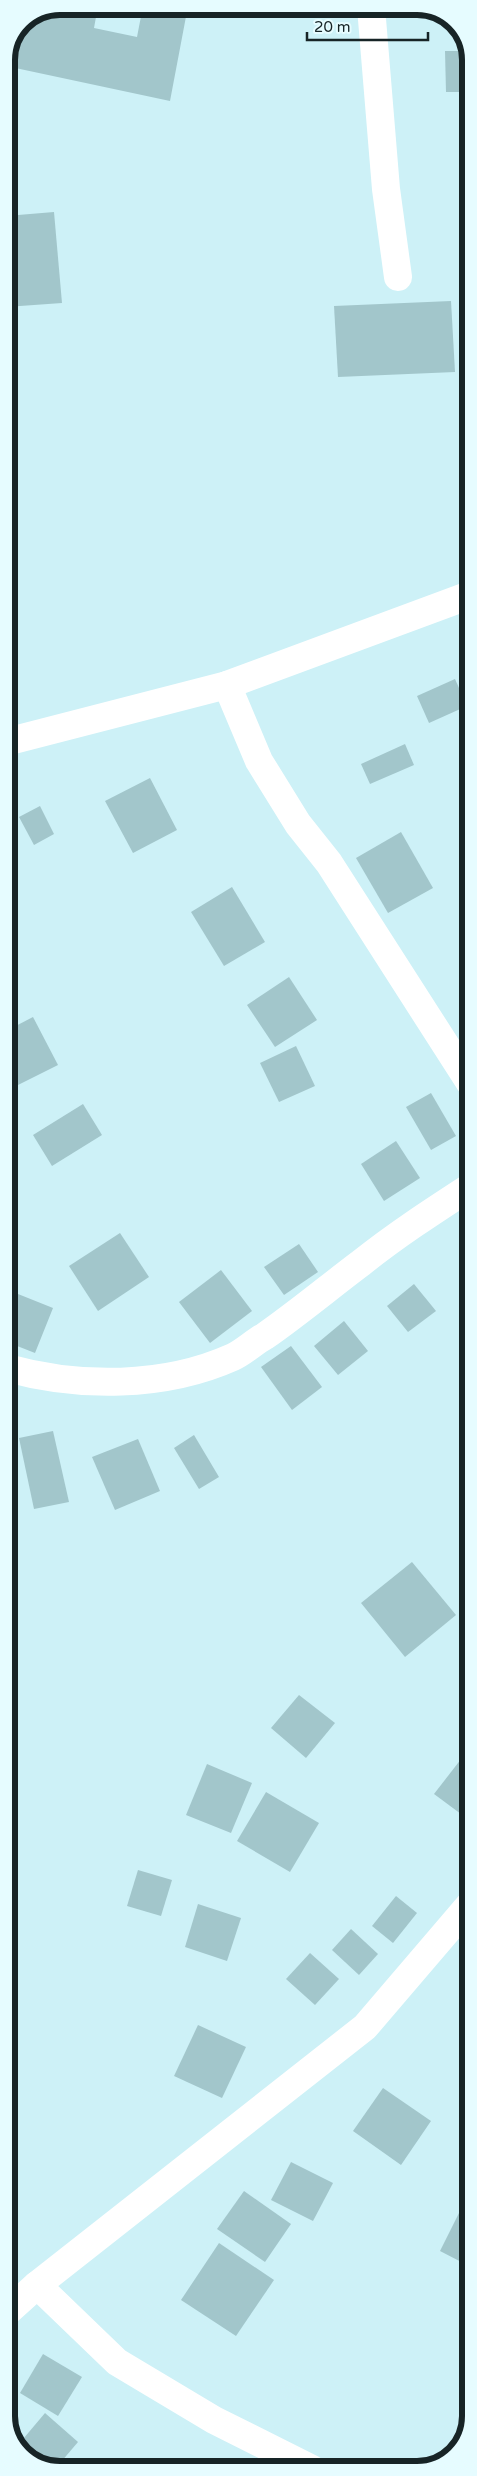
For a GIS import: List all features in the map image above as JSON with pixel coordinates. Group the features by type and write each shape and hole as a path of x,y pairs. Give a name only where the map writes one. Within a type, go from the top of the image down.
{"street":[{"path":"372,15 386,189 398,277"},
{"path":"15,740 227,685 462,598"},
{"path":"227,685 259,761 293,816 329,863 462,1071"},
{"path":"15,1371 34,1376 84,1381 131,1381 183,1374 234,1356 304,1309 362,1262 462,1192"},
{"path":"15,2305 37,2285 365,2027 462,1914"},
{"path":"37,2285 118,2362 214,2420 296,2461"}],"building":[{"path":"96,15 94,28 137,37 141,15 186,15 170,101 15,68 18,43 28,28 43,18 51,16"},
{"path":"445,51 461,51 462,92 446,92"},
{"path":"54,212 62,303 15,306 15,215"},
{"path":"451,301 455,372 338,377 334,306"},
{"path":"455,679 462,695 462,708 429,723 417,696"},
{"path":"405,744 414,765 370,784 361,764"},
{"path":"150,778 177,830 133,853 105,801"},
{"path":"40,806 54,834 34,845 19,817"},
{"path":"401,832 433,888 388,913 356,858"},
{"path":"232,887 265,942 224,966 191,912"},
{"path":"289,977 317,1020 275,1047 247,1005"},
{"path":"33,1017 58,1065 15,1086 15,1026"},
{"path":"296,1046 315,1086 279,1102 260,1063"},
{"path":"431,1093 456,1136 431,1150 406,1107"},
{"path":"83,1104 102,1135 52,1166 33,1135"},
{"path":"396,1141 420,1178 384,1201 361,1164"},
{"path":"120,1233 149,1277 98,1311 69,1266"},
{"path":"299,1244 318,1272 284,1295 264,1267"},
{"path":"221,1270 252,1311 210,1343 179,1302"},
{"path":"414,1284 436,1311 408,1332 387,1306"},
{"path":"15,1293 53,1308 35,1353 15,1345"},
{"path":"344,1321 368,1351 338,1375 314,1346"},
{"path":"291,1346 322,1387 292,1410 261,1367"},
{"path":"53,1431 69,1502 34,1509 19,1438"},
{"path":"194,1435 219,1477 199,1489 174,1448"},
{"path":"138,1439 160,1491 115,1510 92,1457"},
{"path":"412,1562 456,1615 405,1657 361,1603"},
{"path":"299,1695 335,1723 306,1758 271,1728"},
{"path":"462,1758 461,1814 434,1794"},
{"path":"207,1764 252,1783 231,1833 186,1815"},
{"path":"266,1792 319,1823 290,1872 237,1841"},
{"path":"138,1870 172,1880 161,1916 127,1906"},
{"path":"396,1896 417,1913 393,1943 372,1926"},
{"path":"198,1904 241,1918 227,1961 185,1947"},
{"path":"351,1929 378,1954 359,1975 332,1950"},
{"path":"310,1953 339,1979 315,2005 286,1979"},
{"path":"198,2025 246,2047 222,2098 174,2076"},
{"path":"383,2088 431,2121 401,2165 353,2131"},
{"path":"291,2162 333,2183 313,2221 271,2200"},
{"path":"244,2191 291,2224 265,2262 217,2229"},
{"path":"460,2211 462,2212 462,2262 440,2251"},
{"path":"219,2243 274,2280 236,2336 181,2300"},
{"path":"43,2354 82,2377 58,2416 20,2393"},
{"path":"45,2413 78,2442 62,2461 57,2461 37,2455 22,2440"}]}
